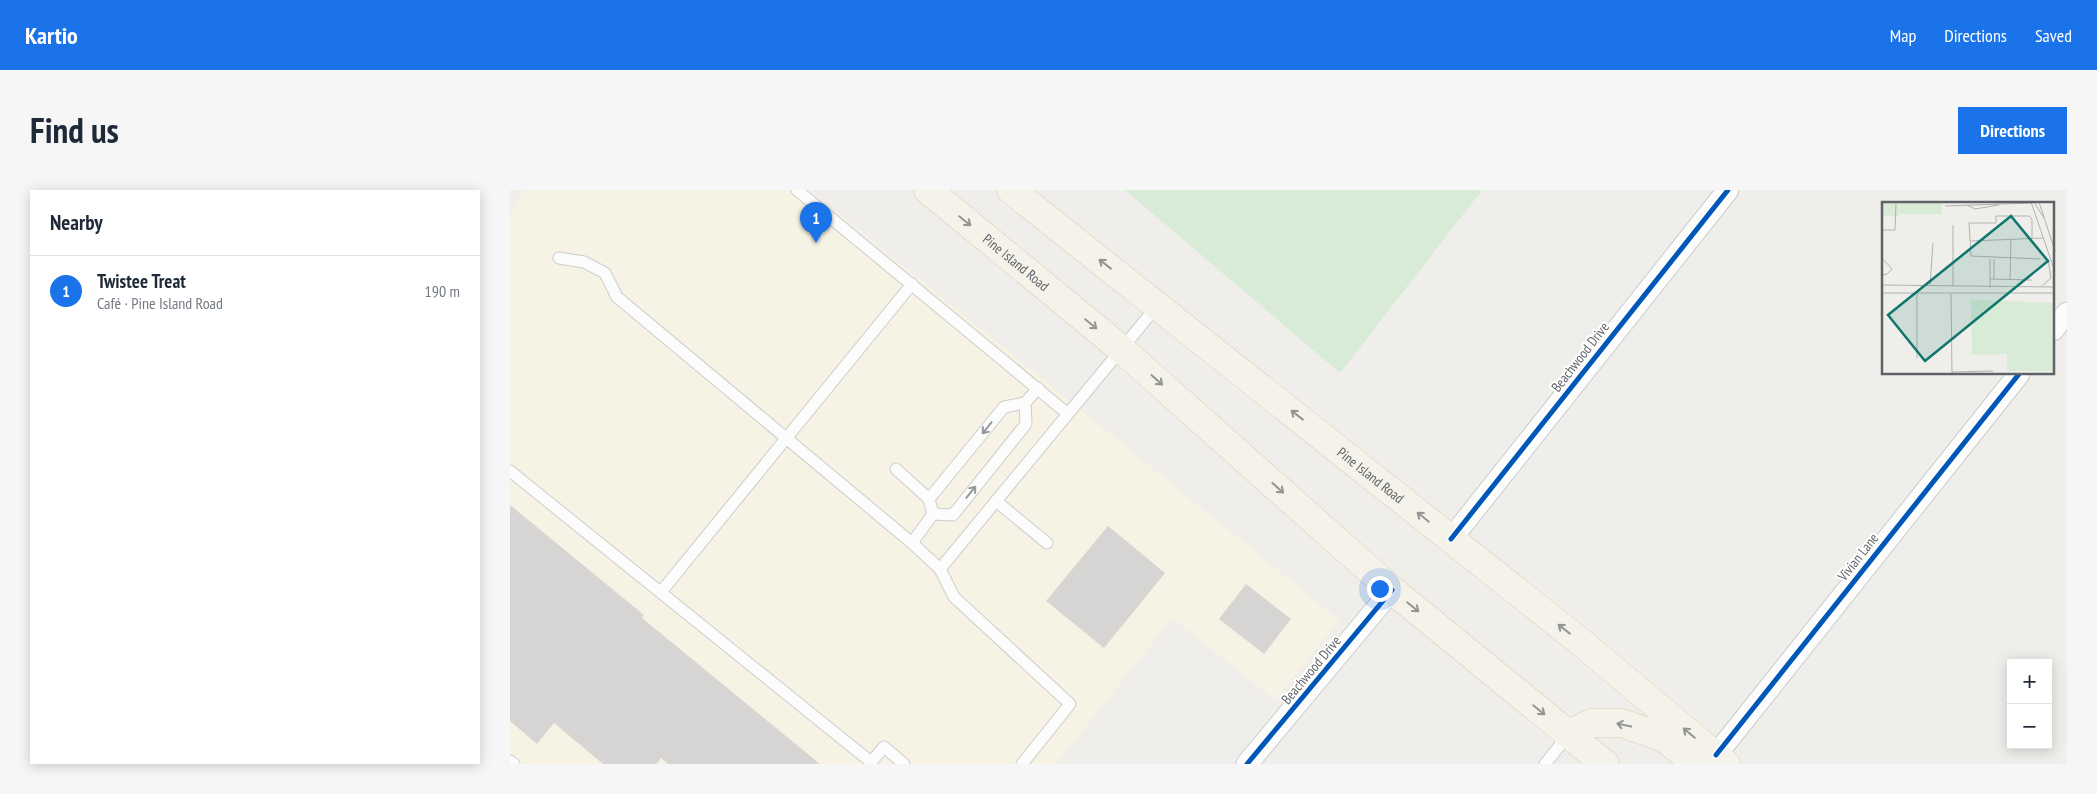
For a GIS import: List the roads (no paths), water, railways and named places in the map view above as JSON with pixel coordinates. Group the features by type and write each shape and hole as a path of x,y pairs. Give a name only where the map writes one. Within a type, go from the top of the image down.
{"main road":[{"name":"Pine Island Road","path":"928,190 1120,348 1392,590 1605,764"},
{"name":"Pine Island Road","path":"1011,190 1577,639 1713,761"},
{"path":"1569,734 1591,723 1622,723 1664,738 1713,761"}],"street":[{"name":"Beachwood Drive","path":"1451,539 1728,190"},
{"path":"2054,329 2067,313"},
{"name":"Vivian Lane","path":"1713,761 2018,375"},
{"name":"Beachwood Drive","path":"1247,764 1392,590"}],"lane":[{"path":"797,190 1068,414"},
{"path":"559,258 584,262 604,273 617,297 912,543 940,569 954,597 1070,704 1022,764"},
{"path":"661,592 912,284"},
{"path":"940,569 1120,348 1157,306"},
{"path":"930,499 1004,407 1025,403 1038,388"},
{"path":"933,514 953,515 1026,424 1025,403"},
{"path":"896,469 930,499 933,514 912,543"},
{"path":"510,471 871,762 884,747 904,764"},
{"path":"996,501 1048,543"},
{"path":"1545,764 1569,734"},
{"path":"510,761 514,764"}],"place":[{"name":"Twistee Treat","path":"816,243"}]}
